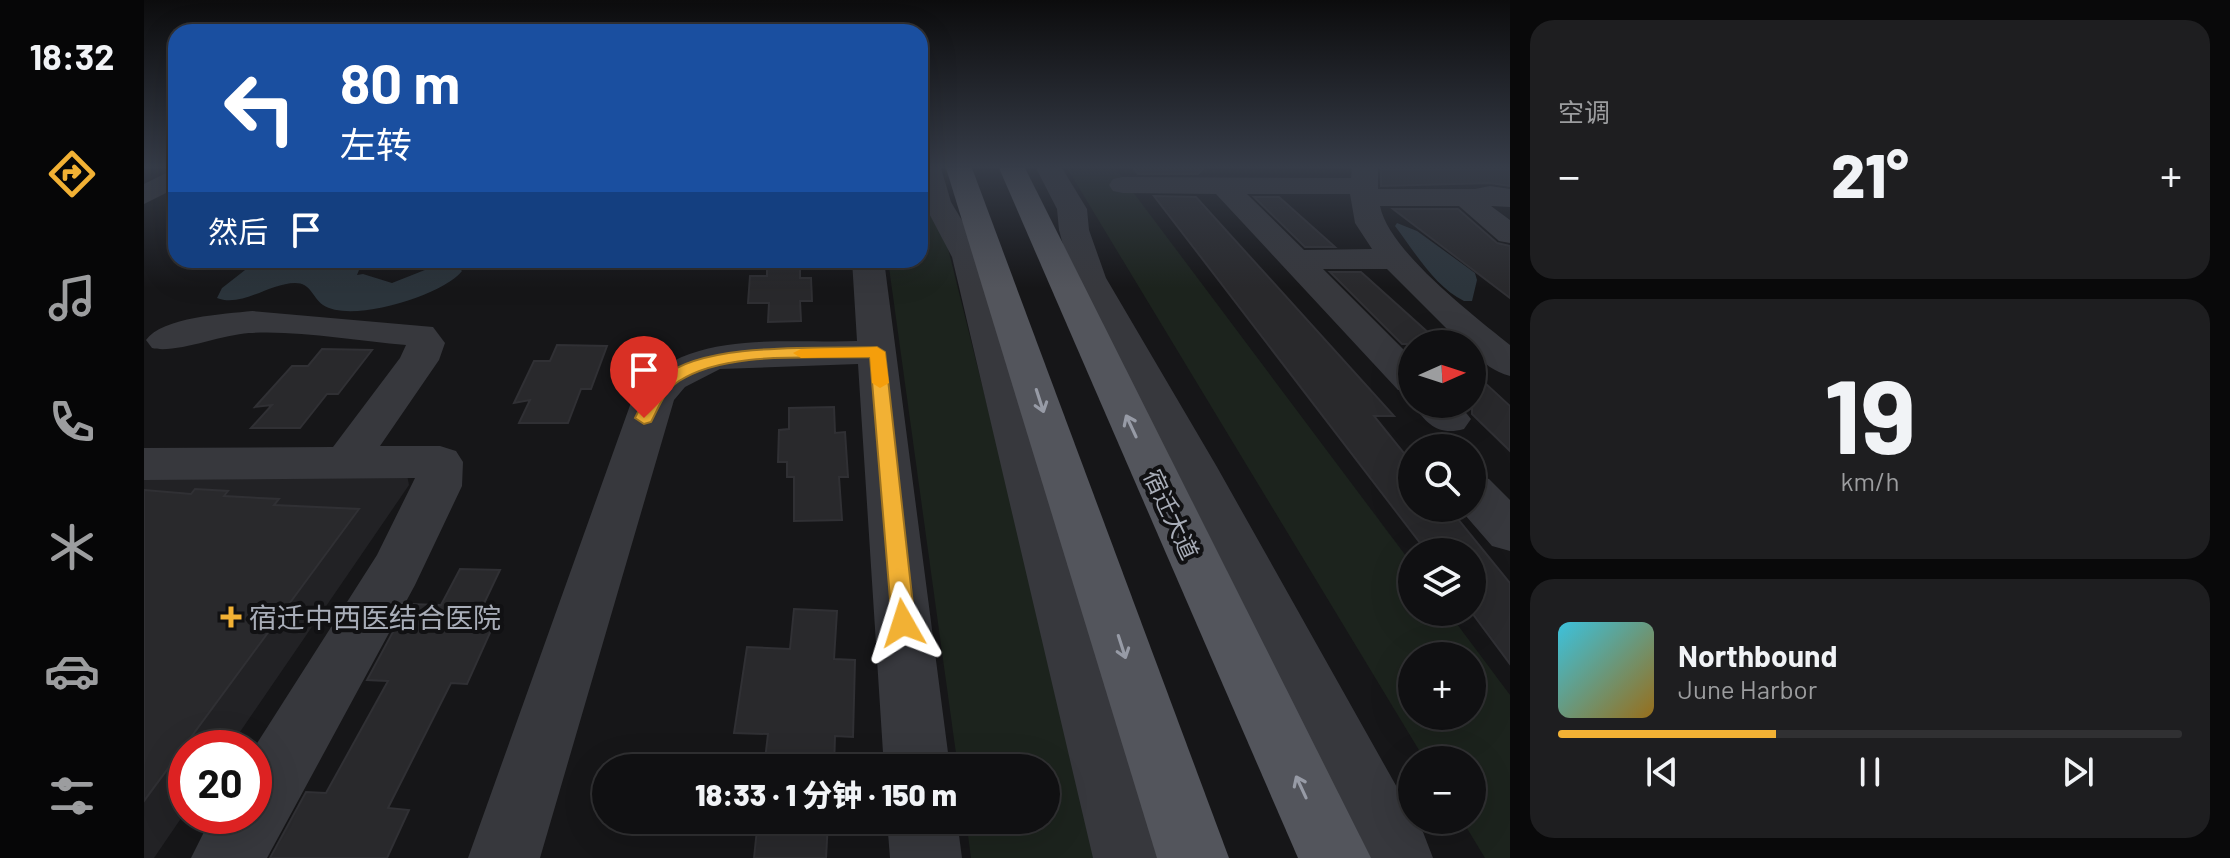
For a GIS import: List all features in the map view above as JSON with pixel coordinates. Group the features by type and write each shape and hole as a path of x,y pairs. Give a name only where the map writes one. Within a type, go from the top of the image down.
{"main road":[{"path":"973,208 1193,858"},
{"name":"宿迁大道","path":"1031,208 1335,858"}],"lane":[{"path":"940,208 968,257 1129,858"},
{"path":"1071,208 1074,230 1089,278 1194,467 1327,730 1397,858"},
{"path":"1236,208 1294,260 1398,367"},
{"path":"1368,208 1370,223 1398,259 1479,340 1510,364"},
{"path":"1474,208 1510,234"},
{"path":"1294,260 1398,259"},
{"path":"869,268 916,754"},
{"path":"161,343 202,328 252,322 420,335 426,343 419,360 332,472"},
{"path":"504,858 654,397 671,378 713,358 877,352"},
{"path":"144,482 332,472 440,462 438,486 396,570 272,782"},
{"path":"144,464 332,472"},
{"path":"1486,506 1510,532"},
{"path":"227,858 241,834"},
{"path":"923,834 926,858"}],"shaded area":[{"path":"928,208 938,208 1100,858 971,858 968,834 1060,834 1060,754 956,754 889,268 928,268"},
{"path":"1091,208 1145,208 1398,545 1398,626 1458,626 1470,642 1398,642 1398,715"},
{"path":"1397,223 1417,231 1475,273 1477,280 1472,301 1464,301 1453,295 1434,278 1395,226"},
{"path":"248,268 360,268 357,275 392,283 430,268 459,268 462,271 437,289 417,297 375,309 354,311 336,310 323,305 305,285 295,283 236,300 217,298 222,288"},
{"name":"宿迁中西医结合医院","path":"144,472 407,475 409,485 241,730 168,730 170,834 154,858 144,858"},
{"path":"1486,663 1510,695 1510,858 1485,858 1470,834 1486,834 1486,746 1417,746 1407,730 1486,730"}],"building":[{"path":"1163,208 1206,208 1394,416 1374,416 1398,446 1398,514"},
{"path":"1265,208 1291,208 1335,247 1305,247"},
{"path":"1393,209 1458,209 1497,243 1510,246 1510,298"},
{"path":"767,268 800,268 800,278 811,278 812,301 800,301 801,321 768,322 769,303 748,303 750,276 767,276"},
{"path":"1330,272 1361,272 1425,330 1398,330 1398,340"},
{"path":"557,345 607,346 591,389 581,389 568,423 519,423 530,400 514,403 534,361 550,361"},
{"path":"322,349 372,350 338,394 327,394 300,428 251,428 272,405 255,407 292,366 308,366"},
{"path":"1486,384 1510,406 1510,451 1476,418 1486,418"},
{"path":"834,407 835,433 845,432 848,477 839,477 842,520 794,521 794,477 787,477 787,462 778,462 779,430 789,429 789,408"},
{"name":"宿迁中西医结合医院","path":"195,489 228,491 224,496 279,499 274,505 359,509 196,730 168,730 168,768 144,801 144,490 191,494"},
{"path":"1404,522 1460,522 1473,538 1416,538"},
{"path":"1486,553 1510,583 1510,664 1482,626 1486,626"},
{"path":"460,569 500,570 479,614 498,615 467,684 451,683 388,808 409,810 387,858 270,858 306,792 326,793 388,681 367,680 408,604 441,605"},
{"path":"794,609 837,611 834,659 855,660 853,737 835,736 834,754 766,754 768,734 734,733 747,647 790,649"},
{"path":"757,834 827,834 826,858 754,858"}],"slow traffic":[{"path":"801,353 877,352 880,383"}],"place":[{"name":"宿迁中西医结合医院","path":"231,617"}],"route":[{"path":"644,418 654,397 671,378 713,358 745,354 877,352 903,623"}]}
